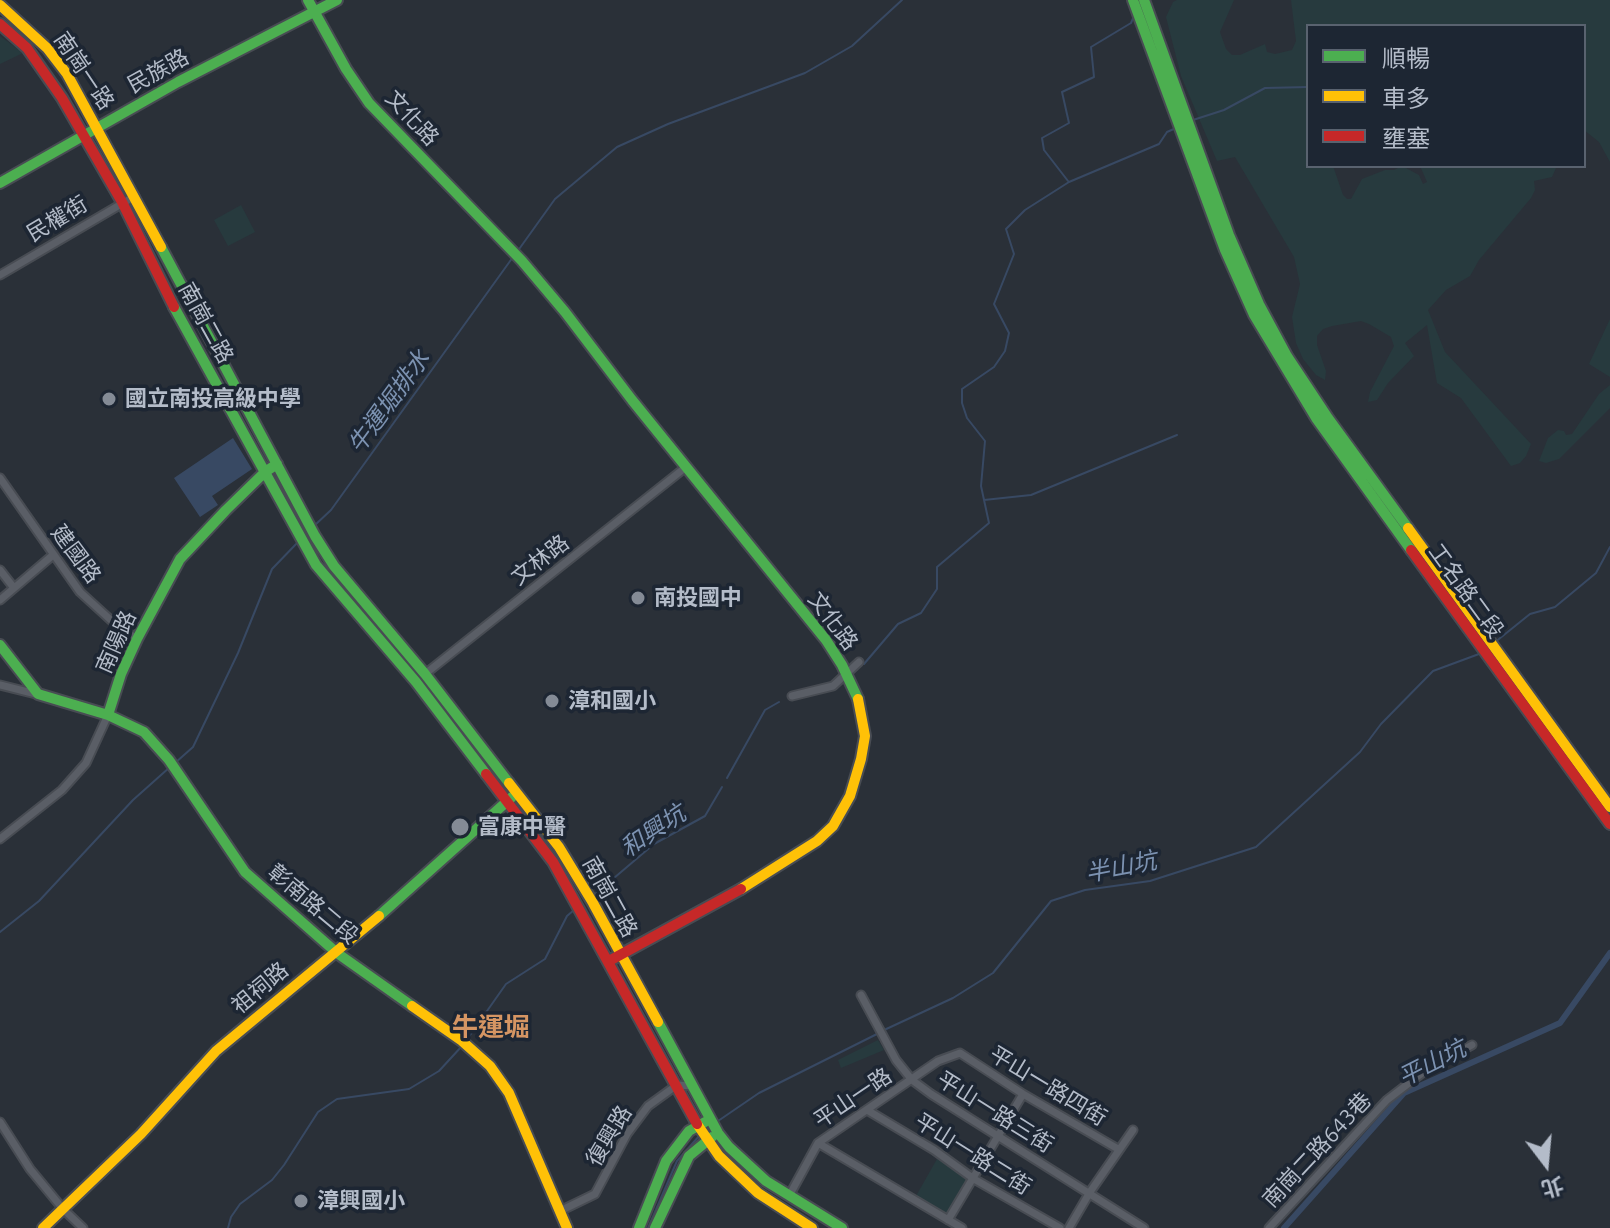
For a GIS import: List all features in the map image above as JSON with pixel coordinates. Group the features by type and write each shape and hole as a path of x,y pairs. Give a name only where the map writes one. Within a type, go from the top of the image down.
{"main road":[{"name":"文化路","path":"308,0 346,69 369,103 522,261 826,640 859,702 864,724 864,745 850,796 833,826 817,841 763,876 609,961"},
{"name":"民族路","path":"0,183 213,64 337,0"},
{"path":"1133,0 1146,20 1225,250 1254,315 1295,378"},
{"path":"1144,0 1146,20"},
{"name":"南崗一路","path":"0,5 47,48 67,74 98,127"},
{"name":"南崗一路","path":"0,24 27,48 48,74 83,135"},
{"name":"南崗二路","path":"98,127 315,536 334,566 512,796 559,847 718,1133 747,1165 789,1196 842,1228"},
{"name":"南崗二路","path":"83,135 122,202 161,283 304,545 327,581 421,678"},
{"name":"工名路二段","path":"1295,378 1610,807"},
{"name":"工名路二段","path":"1295,378 1610,824"},
{"name":"南陽路","path":"108,715 121,674 137,639 180,559 265,472 277,464"},
{"path":"0,645 38,694"},
{"name":"彰南路二段","path":"38,694 108,715 144,732 172,763 245,872 337,953 464,1043 490,1066 504,1084 564,1220"},
{"name":"南崗二路","path":"512,796 553,862 708,1141 735,1174 812,1228"},
{"name":"祖祠路","path":"43,1228 141,1134 216,1051 337,953 512,796"},
{"path":"639,1228 666,1161 678,1142 710,1119"},
{"path":"655,1228 689,1156 718,1133"}],"street":[{"name":"民權街","path":"0,275 135,196"},
{"name":"文林路","path":"421,678 686,467"},
{"name":"建國路","path":"0,478 80,592 137,639"},
{"path":"0,600 53,555"},
{"path":"0,570 14,588"},
{"path":"792,696 833,686 859,662"},
{"path":"0,685 38,694"},
{"name":"南陽路","path":"0,839 62,790 86,763 108,715"},
{"name":"平山一路三街","path":"861,995 896,1060 912,1080 1144,1228"},
{"name":"南崗二路643巷","path":"1269,1228 1387,1100 1426,1070 1472,1045"},
{"name":"平山一路","path":"789,1196 818,1143 938,1061 960,1053"},
{"name":"平山一路四街","path":"960,1053 1118,1149"},
{"path":"677,1085 693,1086"},
{"name":"復興路","path":"554,1228 595,1194 634,1123 648,1106 677,1085"},
{"path":"948,1220 1023,1094"},
{"name":"平山一路二街","path":"867,1110 934,1150 974,1179 1060,1228"},
{"path":"0,1122 30,1169 83,1228"},
{"path":"1069,1228 1133,1130"},
{"path":"818,1143 962,1228"}],"green space":[{"path":"1234,0 1220,32 1226,49 1232,55 1240,55 1265,44 1267,52 1275,54 1292,50 1296,41 1291,0 1610,0 1610,162 1599,142 1586,132 1586,24 1306,24 1306,168 1334,168 1347,199 1351,199 1362,179 1398,168 1406,168 1419,175 1423,184 1427,182 1421,168 1556,168 1552,177 1534,181 1535,190 1531,198 1479,260 1470,276 1446,290 1428,310 1445,352 1531,444 1520,463 1511,466 1461,398 1437,383 1427,325 1405,343 1414,356 1388,383 1377,400 1368,402 1394,346 1391,337 1369,324 1361,321 1332,326 1323,329 1317,336 1326,371 1325,380 1316,375 1303,359 1296,343 1292,317 1300,284 1294,257 1235,157 1217,161 1181,76 1166,17 1173,2"},
{"path":"0,36 23,53 0,64"},
{"path":"241,205 255,232 228,246 214,220"},
{"path":"1610,319 1610,377 1589,364"},
{"path":"1610,385 1610,408 1559,459 1546,463 1539,461 1548,438 1558,430 1566,435 1572,434 1599,394"},
{"path":"878,1040 884,1050 841,1068 838,1060"},
{"path":"937,1159 969,1179 948,1215 916,1196"}],"water":[{"path":"233,438 252,469 212,496 218,505 200,517 174,478"}],"waterway":[{"name":"牛運堀排水","path":"517,252 555,199 617,147 668,124 805,73 852,46 902,0"},
{"name":"和興坑","path":"1068,181 1044,150 1042,138 1069,123 1062,92 1094,77 1091,47 1131,23 1134,16"},
{"path":"1193,120 1224,110 1265,88 1306,87"},
{"name":"和興坑","path":"864,664 898,624 921,613 937,589 937,567 989,523 981,486 985,441 967,418 962,389 994,367 1005,351 1009,333 994,304 1014,254 1006,229 1025,210 1069,182 1159,144 1167,132 1176,128"},
{"name":"牛運堀排水","path":"315,525 331,510 513,257"},
{"path":"984,500 1031,495 1177,435"},
{"name":"牛運堀排水","path":"175,763 193,747 238,653 272,569 299,541"},
{"name":"半山坑","path":"1494,643 1530,614 1555,607 1596,573 1610,547"},
{"name":"半山坑","path":"882,1031 953,998 993,973 1051,901 1085,890 1150,881 1256,847 1360,752 1381,724 1433,671 1479,654"},
{"name":"和興坑","path":"727,778 765,710 779,702"},
{"name":"牛運堀排水","path":"0,932 39,901 133,800 170,767"},
{"name":"和興坑","path":"594,895 654,844 705,816 722,787"},
{"name":"和興坑","path":"468,1038 506,984 545,959 567,916 574,910"},
{"name":"平山坑","path":"1284,1228 1404,1093 1560,1023 1610,953"},
{"name":"半山坑","path":"718,1121 759,1093 877,1034"},
{"name":"和興坑","path":"228,1228 240,1204 272,1180 284,1165 318,1112 337,1099 409,1089 439,1071 462,1046"},
{"name":"半山坑","path":"648,1228 677,1161 700,1135"}],"traffic: fast":[{"path":"308,0 346,69 369,103 522,261 565,312 826,640 858,699"},
{"path":"0,183 178,82 337,0"},
{"path":"1133,0 1225,250 1254,315 1316,418 1411,550"},
{"path":"1144,0 1229,235 1259,304 1287,356 1328,418 1408,528"},
{"path":"161,247 315,536 334,566 425,674 509,783"},
{"path":"174,307 316,565 416,682 486,774"},
{"path":"108,715 121,674 137,639 180,559 226,510 277,464"},
{"path":"0,645 38,694 108,715 144,732 169,760 245,872 337,953 412,1006"},
{"path":"379,916 512,797"},
{"path":"658,1022 718,1133 729,1147 766,1181 842,1228"},
{"path":"639,1228 666,1161 689,1131 705,1122"},
{"path":"655,1228 689,1156 712,1137"}],"traffic: slow":[{"path":"0,5 47,48 67,74 161,247"},
{"path":"1408,528 1610,807"},
{"path":"741,889 817,841 833,826 850,796 861,759 865,736 858,699"},
{"path":"509,783 559,847 658,1022"},
{"path":"43,1228 141,1134 216,1051 379,916"},
{"path":"412,1006 462,1041 490,1066 509,1093 567,1228"},
{"path":"697,1124 719,1156 758,1193 812,1228"}],"traffic: jam":[{"path":"0,24 27,48 62,98 122,202 174,307"},
{"path":"1411,550 1610,824"},
{"path":"486,774 553,862 697,1124"},
{"path":"609,961 741,889"}],"place":[{"name":"國立南投高級中學","path":"109,399"},
{"name":"南投國中","path":"638,598"},
{"name":"漳和國小","path":"552,701"},
{"name":"富康中醫","path":"460,827"},
{"name":"漳興國小","path":"301,1201"}],"district":[{"name":"牛運堀","path":"491,1027"}]}
